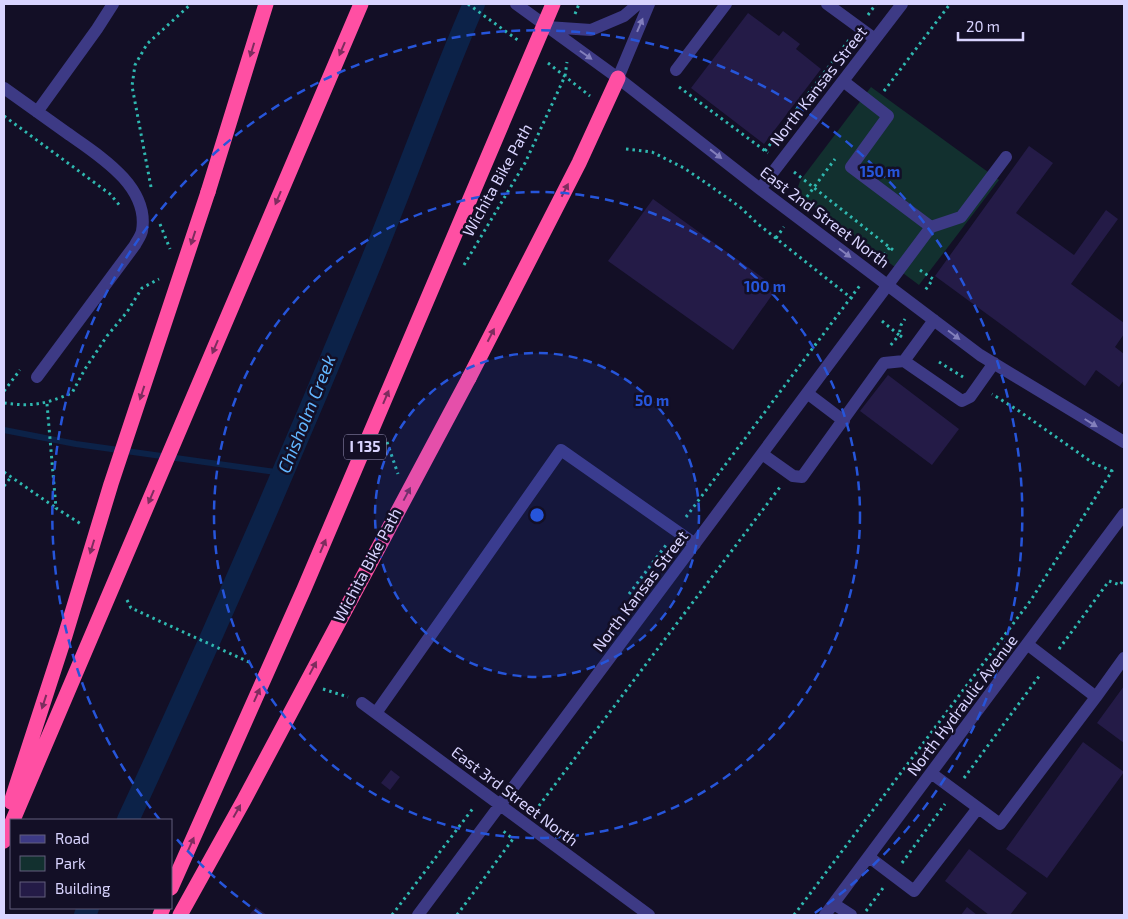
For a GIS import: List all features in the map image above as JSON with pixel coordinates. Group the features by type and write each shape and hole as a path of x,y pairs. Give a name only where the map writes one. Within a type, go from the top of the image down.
{"highway":[{"path":"4,824 65,636 110,484 208,192 266,4"},
{"path":"13,819 362,4"},
{"name":"I 135","path":"172,886 304,589 553,4"},
{"path":"180,915 244,800 469,378 579,163 618,78"},
{"path":"4,841 10,826"}],"street":[{"path":"37,112 113,4"},
{"name":"East 2nd Street North","path":"516,4 618,78 760,189 980,355 1124,442"},
{"path":"547,27 591,30 624,16 638,4"},
{"path":"618,78 649,4"},
{"path":"674,76 726,4"},
{"path":"827,4 875,39"},
{"name":"North Kansas Street","path":"760,189 902,4"},
{"path":"842,81 888,116 850,167 931,227 961,217 1006,157"},
{"path":"4,88 109,162 129,185 138,200 142,216 142,233 135,245 37,377"},
{"name":"North Kansas Street","path":"418,915 931,227"},
{"path":"904,361 934,320"},
{"path":"762,454 793,476 802,477 884,363 904,361 962,400 970,397 994,363"},
{"path":"807,393 844,421"},
{"path":"376,713 561,450 695,544"},
{"name":"North Hydraulic Avenue","path":"825,915 1124,514"},
{"path":"1027,644 1096,697"},
{"path":"931,773 1000,824 1124,658"},
{"name":"East 3rd Street North","path":"362,703 526,824 632,911 649,915"},
{"path":"869,857 914,891 978,808"},
{"path":"834,904 850,915"}],"path":[{"path":"468,4 526,46"},
{"path":"573,29 575,10 579,4"},
{"path":"765,151 876,4"},
{"path":"569,7 584,15"},
{"name":"Wichita Bike Path","path":"460,270 525,163 565,76 570,44"},
{"path":"541,58 590,96"},
{"path":"674,76 765,151 933,279 900,325 899,335 888,350"},
{"path":"4,116 110,194 125,213"},
{"path":"626,149 652,152 684,168 706,182 914,346 1020,411 1093,463 1112,471 1031,600 794,915"},
{"path":"629,594 851,297"},
{"path":"4,391 22,368"},
{"path":"4,403 20,405 47,404 55,492"},
{"path":"386,439 399,474"},
{"path":"4,472 56,508"},
{"path":"514,840 790,474"},
{"path":"4,486 11,477"},
{"path":"863,915 1109,581 1120,585 1124,579"},
{"path":"140,612 243,660"}],"green space":[{"path":"871,87 999,180 919,285 801,197 797,190 800,181"}],"building":[{"path":"748,13 779,36 783,31 800,44 796,49 821,69 764,144 691,88"},
{"path":"1029,146 1053,163 1016,213 1074,255 1106,210 1118,219 1071,284 1124,323 1124,334 1115,347 1124,354 1124,380 1119,387 1096,370 1085,386 935,276"},
{"path":"653,199 777,288 733,350 608,261"},
{"path":"888,375 959,429 932,465 860,411"},
{"path":"1124,686 1124,743 1097,723"},
{"path":"1083,742 1124,772 1047,878 1006,849"},
{"path":"391,770 400,777 390,790 381,783"},
{"path":"969,849 1027,893 1010,915 989,915 945,881"},
{"path":"256,907 267,915 249,915"},
{"path":"967,907 977,915 961,915"}],"waterway":[{"name":"Chisholm Creek","path":"128,819 220,618 308,414 379,243 474,4"},
{"path":"4,430 76,444 283,473"},
{"name":"Chisholm Creek","path":"85,915 88,909"}]}
